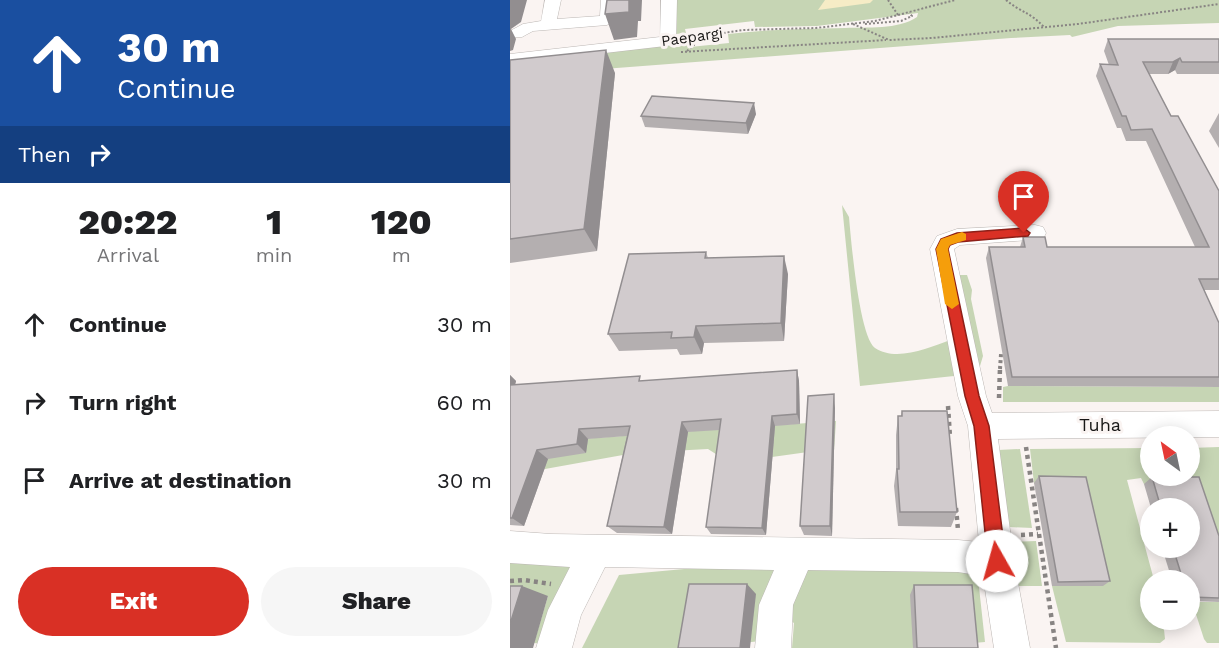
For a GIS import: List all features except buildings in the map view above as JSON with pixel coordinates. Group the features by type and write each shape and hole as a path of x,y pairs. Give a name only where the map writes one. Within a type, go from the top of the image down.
{"street":[{"path":"548,25 553,0"},
{"path":"516,34 529,27 607,20 609,0"},
{"path":"669,0 672,46"},
{"name":"Paepargi","path":"510,58 672,46"},
{"path":"1012,648 997,561 990,416 972,396 942,249 945,242 957,237 1035,233"},
{"name":"Tuha","path":"990,416 1219,424"},
{"path":"510,547 884,557 957,556 997,561"},
{"path":"554,648 565,610 596,551"},
{"path":"772,648 776,605 798,554"}],"path":[{"path":"888,0 898,15"},
{"path":"858,23 876,24 901,21 910,18 912,16 909,13 955,0"},
{"path":"1006,0 1014,7 1032,14 1045,28"},
{"path":"672,46 686,52 890,40 1045,28 1219,4"},
{"name":"Paepargi","path":"672,46 696,37 743,30 816,28 875,21 909,13"},
{"path":"853,24 890,40"},
{"path":"686,52 694,45 696,37"},
{"path":"990,416 1001,354"},
{"path":"947,396 950,442"},
{"path":"1025,445 1056,648"},
{"path":"954,534 958,529 956,500"}],"green space":[{"path":"674,0 1219,0 1219,23 1118,26 1072,37 1070,35 1011,38 538,74 510,62 688,42 690,47 729,43 728,34 743,32 892,26 917,17 918,13 817,26 755,27 754,21 685,29 686,33 676,34"},
{"path":"842,205 849,217 860,307 869,340 875,348 883,352 902,354 950,340 957,373 954,376 860,386"},
{"path":"955,275 967,275 972,290 971,299 983,356 977,376"},
{"path":"1003,387 1219,387 1219,402 1003,402"},
{"path":"836,421 834,451 772,457 722,458 708,449 634,453 545,469 510,444"},
{"path":"1219,447 1219,573 1200,517 1200,498 1194,498 1190,486 1200,486 1200,448"},
{"path":"1140,448 1140,478 1127,480 1140,528 1140,558 1148,558 1151,570 1140,570 1140,630 1164,630 1165,639 1160,643 1066,642 1052,586 1102,585 1034,483 1030,449"},
{"path":"1020,449 1032,528 1009,527 998,450"},
{"path":"1036,541 1042,586 1017,586 1010,542"},
{"path":"510,562 583,563 543,644 534,643 548,596 510,596"},
{"path":"778,565 761,641 694,648 582,648 619,575 695,568"},
{"path":"795,570 972,571 978,578 985,642 913,648 792,648 794,623 780,613"},
{"path":"1200,602 1219,602 1219,643 1207,643 1200,627"}],"sand":[{"path":"825,0 873,0 870,3 818,10"}],"slow traffic":[{"path":"952,304 942,249 945,242 962,237"}],"route":[{"path":"997,561 982,426 972,396 942,249 945,242 957,237 1024,233"}]}
